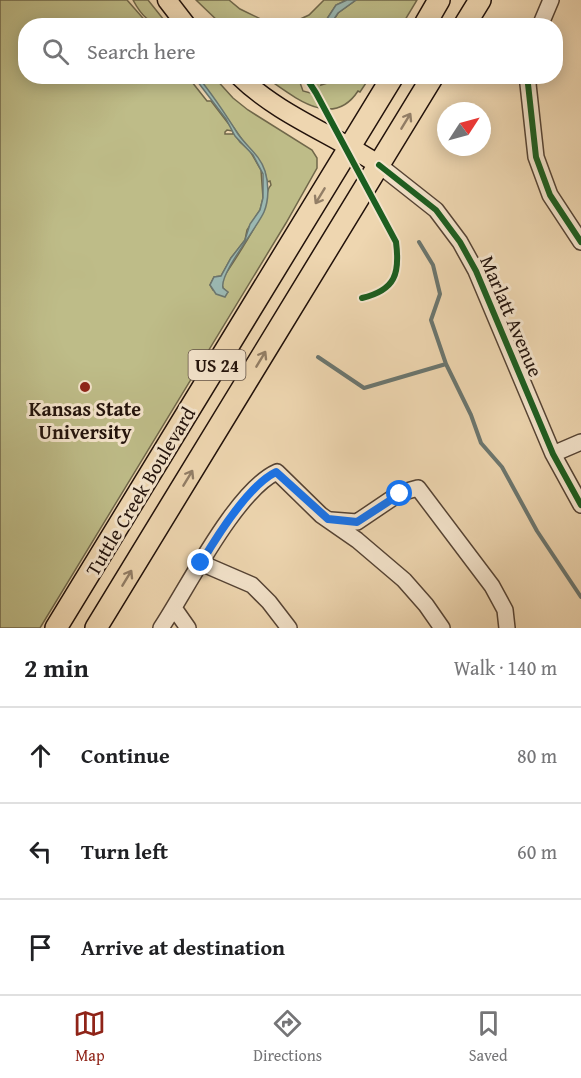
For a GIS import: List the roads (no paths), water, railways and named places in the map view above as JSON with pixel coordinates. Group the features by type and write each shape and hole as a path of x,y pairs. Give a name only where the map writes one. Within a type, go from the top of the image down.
{"highway":[{"path":"429,18 439,0"},
{"path":"469,18 480,0"},
{"name":"Tuttle Creek Boulevard","path":"56,628 388,84"},
{"name":"Tuttle Creek Boulevard","path":"96,628 428,84"}],"main road":[{"path":"167,0 181,18"},
{"name":"Marlatt Avenue","path":"247,84 293,116 351,146 379,165"}],"street":[{"path":"543,18 551,0"},
{"path":"528,84 536,157 550,195 581,242"},
{"name":"Marlatt Avenue","path":"379,165 436,210 460,242 476,270 553,454 581,505"},
{"path":"553,454 581,442"},
{"path":"161,628 201,563 247,496 265,477 276,472 328,519 404,580 442,628"},
{"path":"328,519 357,522 400,494 418,488 492,586 505,610 507,628"},
{"path":"201,563 252,585 289,628"},
{"path":"174,608 188,628"}],"water":[{"path":"347,0 356,0 335,18 328,18 336,5"},
{"path":"199,84 204,84 238,134 260,160 267,181 266,207 227,272 223,281 223,288 228,292 225,297 216,294 210,285 214,277 221,276 245,240 250,224 260,210 263,198 263,174 253,155 235,136 226,119"}],"waterway":[{"path":"419,242 433,265 440,294 431,320 446,364 471,415 481,443 502,467 537,531 581,597"},
{"path":"318,357 364,388 446,364"}],"place":[{"name":"Kansas State University","path":"85,387"}]}
